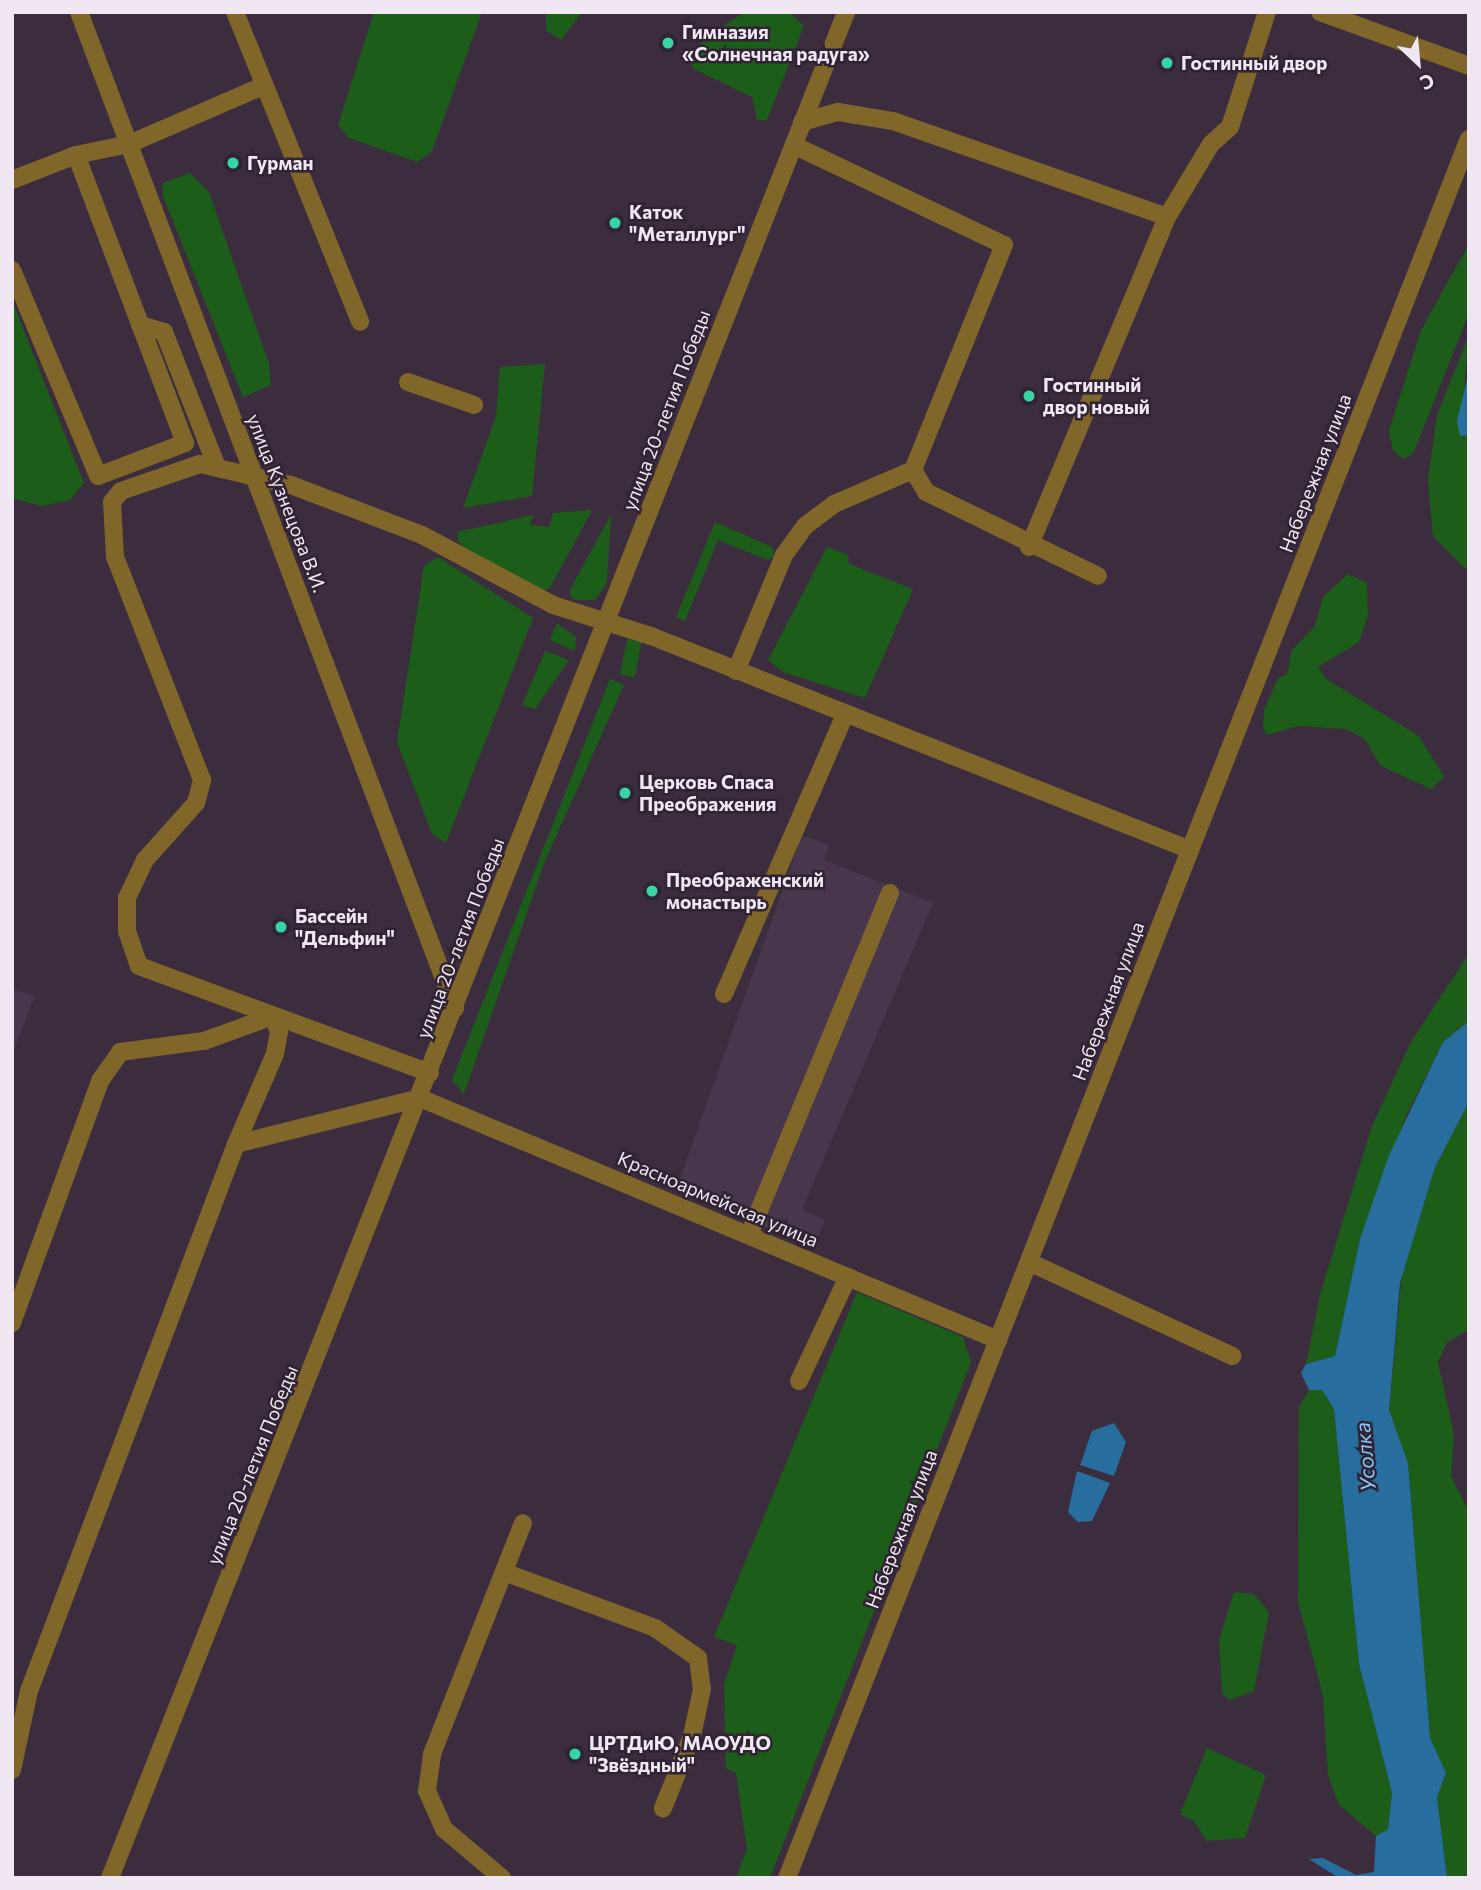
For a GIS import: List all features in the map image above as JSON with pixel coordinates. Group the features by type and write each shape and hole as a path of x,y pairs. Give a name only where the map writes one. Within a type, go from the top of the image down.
{"street":[{"name":"улица Кузнецова В.И.","path":"79,12 455,1008"},
{"path":"234,12 360,323"},
{"name":"улица 20-летия Победы","path":"110,1878 430,1073 846,12"},
{"path":"1029,547 1167,217 1211,144 1230,127 1267,12"},
{"path":"1320,12 1469,66"},
{"path":"12,180 76,155 129,144 263,86"},
{"path":"802,122 838,112 893,121 1167,217"},
{"name":"Набережная улица","path":"787,1878 1469,139"},
{"path":"736,671 784,555 805,526 834,504 913,470 1003,245 793,145"},
{"path":"12,270 98,476 185,443 76,155"},
{"path":"140,325 164,332 216,465"},
{"path":"408,382 474,405"},
{"path":"430,1073 139,966 127,932 127,898 145,860 196,803 202,780 115,557 112,502 121,491 184,466 216,465 254,475 422,535 518,590 607,621 1190,850"},
{"path":"913,470 926,492 1029,547 1098,576"},
{"path":"724,994 845,714"},
{"path":"749,1235 890,893"},
{"path":"12,1770 29,1691 236,1144 275,1054 279,1032 273,1016"},
{"path":"12,1323 100,1081 120,1052 204,1041 273,1016"},
{"path":"236,1144 420,1098"},
{"name":"Красноармейская улица","path":"420,1098 998,1340"},
{"path":"1028,1262 1232,1356"},
{"path":"799,1381 848,1277"},
{"path":"502,1878 444,1829 427,1791 432,1754 523,1523"},
{"path":"504,1572 655,1628 698,1658 702,1689 692,1736 663,1808"}],"shaded area":[{"path":"802,835 829,845 824,860 933,903 802,1210 825,1220 814,1247 676,1190"},
{"path":"12,989 35,996 12,1054"}],"green space":[{"path":"374,12 482,12 432,151 417,162 349,138 338,125"},
{"path":"546,12 582,12 561,40 546,31"},
{"path":"745,12 789,12 804,26 767,120 757,120 752,97 694,69 688,57 706,37"},
{"path":"190,173 209,192 269,364 271,385 243,397 163,196 163,183"},
{"path":"1469,244 1469,313 1413,454 1403,459 1393,450 1389,431 1421,330"},
{"path":"12,300 84,483 70,500 41,506 12,498"},
{"path":"1469,335 1460,435 1469,435 1469,572 1433,536 1428,480 1437,415"},
{"path":"545,364 532,496 463,508 496,416 500,367"},
{"path":"592,510 550,588 541,591 464,550 458,540 457,532 533,515 530,525 549,527 553,513"},
{"path":"611,514 607,582 595,600 573,600 569,592"},
{"path":"715,522 772,547 774,556 768,560 718,540 685,621 676,617"},
{"path":"827,547 848,555 849,564 913,589 865,698 783,672 768,660"},
{"path":"438,557 533,618 446,843 432,834 397,742 424,566"},
{"path":"1348,574 1367,583 1368,616 1359,642 1318,667 1326,679 1419,736 1444,777 1431,789 1381,766 1364,738 1345,729 1298,726 1267,735 1263,728 1264,710 1278,678 1287,674 1292,650 1315,626 1323,597"},
{"path":"557,623 576,637 575,651 550,640"},
{"path":"627,639 642,642 635,677 620,674"},
{"path":"545,651 569,660 535,709 522,705"},
{"path":"610,679 624,685 545,861 464,1094 452,1080"},
{"path":"1469,953 1469,1021 1443,1042 1406,1116 1360,1239 1335,1356 1306,1364 1320,1295 1372,1126 1411,1042"},
{"path":"1469,1102 1469,1330 1447,1342 1438,1362 1454,1435 1451,1476 1469,1512 1469,1878 1447,1878 1437,1797 1446,1773 1430,1739 1408,1463 1389,1411 1402,1274 1435,1167"},
{"path":"857,1292 963,1337 971,1362 770,1878 736,1878 747,1849 736,1773 726,1768 724,1684 737,1645 714,1637"},
{"path":"1309,1390 1322,1390 1334,1409 1359,1664 1392,1793 1388,1829 1376,1836 1339,1805 1328,1775 1323,1696 1298,1602 1299,1407"},
{"path":"1234,1592 1254,1594 1269,1612 1254,1691 1230,1700 1222,1694 1219,1640"},
{"path":"1207,1748 1266,1775 1245,1838 1207,1841 1194,1821 1180,1814"}],"water":[{"path":"1469,371 1469,435 1460,436 1457,421"},
{"name":"Усолка","path":"1469,1021 1469,1102 1435,1167 1400,1283 1389,1410 1408,1463 1430,1738 1446,1773 1437,1797 1447,1878 1339,1878 1309,1859 1323,1858 1356,1875 1374,1872 1376,1836 1388,1829 1392,1793 1359,1664 1334,1409 1322,1390 1309,1390 1301,1373 1306,1364 1335,1356 1360,1239 1389,1155 1443,1042"},
{"path":"1114,1423 1126,1442 1114,1476 1080,1465 1092,1431"},
{"path":"1077,1471 1110,1483 1092,1521 1078,1522 1068,1512"}],"place":[{"name":"Гимназия «Солнечная радуга»","path":"668,43"},
{"name":"Гостинный двор","path":"1167,63"},
{"name":"Гурман","path":"233,163"},
{"name":"Каток \"Металлург\"","path":"615,223"},
{"name":"Гостинный двор новый","path":"1029,396"},
{"name":"Церковь Спаса Преображения","path":"625,793"},
{"name":"Преображенский монастырь","path":"652,891"},
{"name":"Бассейн \"Дельфин\"","path":"281,927"},
{"name":"ЦРТДиЮ, МАОУДО \"Звёздный\"","path":"575,1754"}]}
